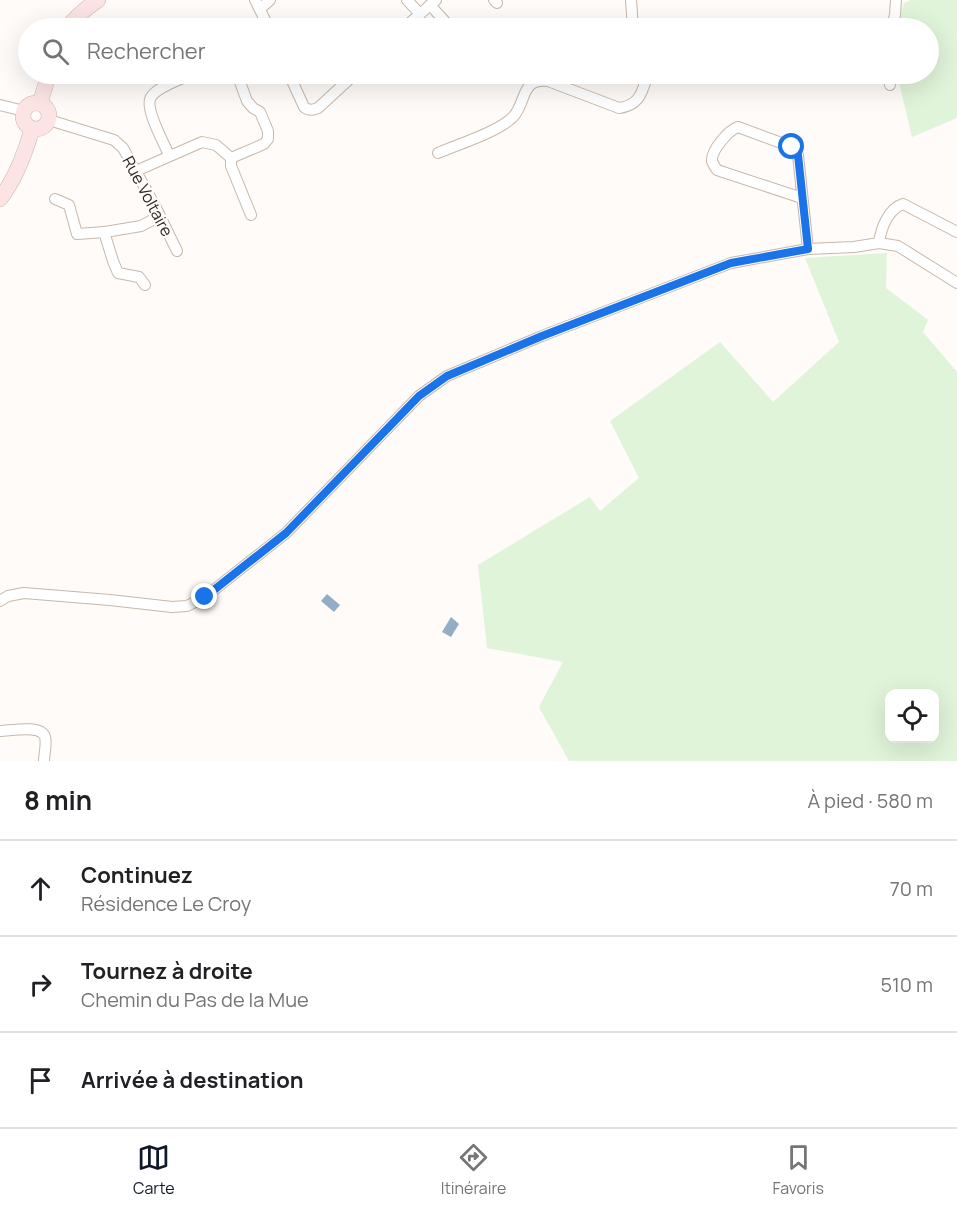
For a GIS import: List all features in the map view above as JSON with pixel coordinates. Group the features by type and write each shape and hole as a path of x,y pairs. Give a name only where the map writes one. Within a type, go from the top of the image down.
{"street":[{"path":"76,18 98,0"},
{"path":"257,5 270,0"},
{"path":"407,0 420,14"},
{"path":"631,0 632,18"},
{"path":"894,18 896,0"},
{"path":"415,18 433,3 444,18"},
{"path":"40,103 46,84"},
{"path":"169,155 149,102 159,89 170,84"},
{"path":"231,158 264,144 268,139 268,131 260,112 247,101 241,84"},
{"path":"294,84 304,107 312,110 318,108 344,84"},
{"path":"438,153 507,122 516,114 530,84"},
{"path":"556,84 619,108 629,107 636,101 644,84"},
{"path":"32,103 40,103 47,108 49,120 42,128 32,129 24,122 24,111 32,103"},
{"path":"0,105 24,111"},
{"name":"Rue Voltaire","path":"49,120 114,141 123,148 177,251"},
{"path":"802,198 717,170 712,161 714,152 731,130 738,127 792,147 798,155 808,249"},
{"path":"0,199 17,171 32,129"},
{"path":"135,171 202,142 216,145 231,158 231,166 250,215"},
{"path":"55,199 69,206 77,234 141,226 160,216"},
{"path":"879,243 880,232 895,207 903,204 957,232"},
{"path":"104,232 118,273 139,277 145,285"},
{"path":"0,601 8,596 24,593 172,607 187,606 205,597 286,533 419,396 447,376 542,336 731,263 808,249 854,247 879,243 898,246 956,279"},
{"path":"0,731 36,729 42,732 45,738 44,761"}],"green space":[{"path":"911,0 957,0 957,118 912,137 899,84 939,84 939,18 900,18 904,3"},
{"path":"887,253 886,288 928,320 923,332 957,372 957,761 569,761 539,707 563,662 487,648 478,565 590,497 600,511 639,478 610,421 720,342 773,402 839,342 805,258"}],"water":[{"path":"327,594 340,605 334,612 321,601"},
{"path":"451,617 459,624 451,637 442,632"}],"route":[{"path":"205,597 286,533 419,396 447,376 542,336 731,263 808,249 798,155 792,147"}]}
